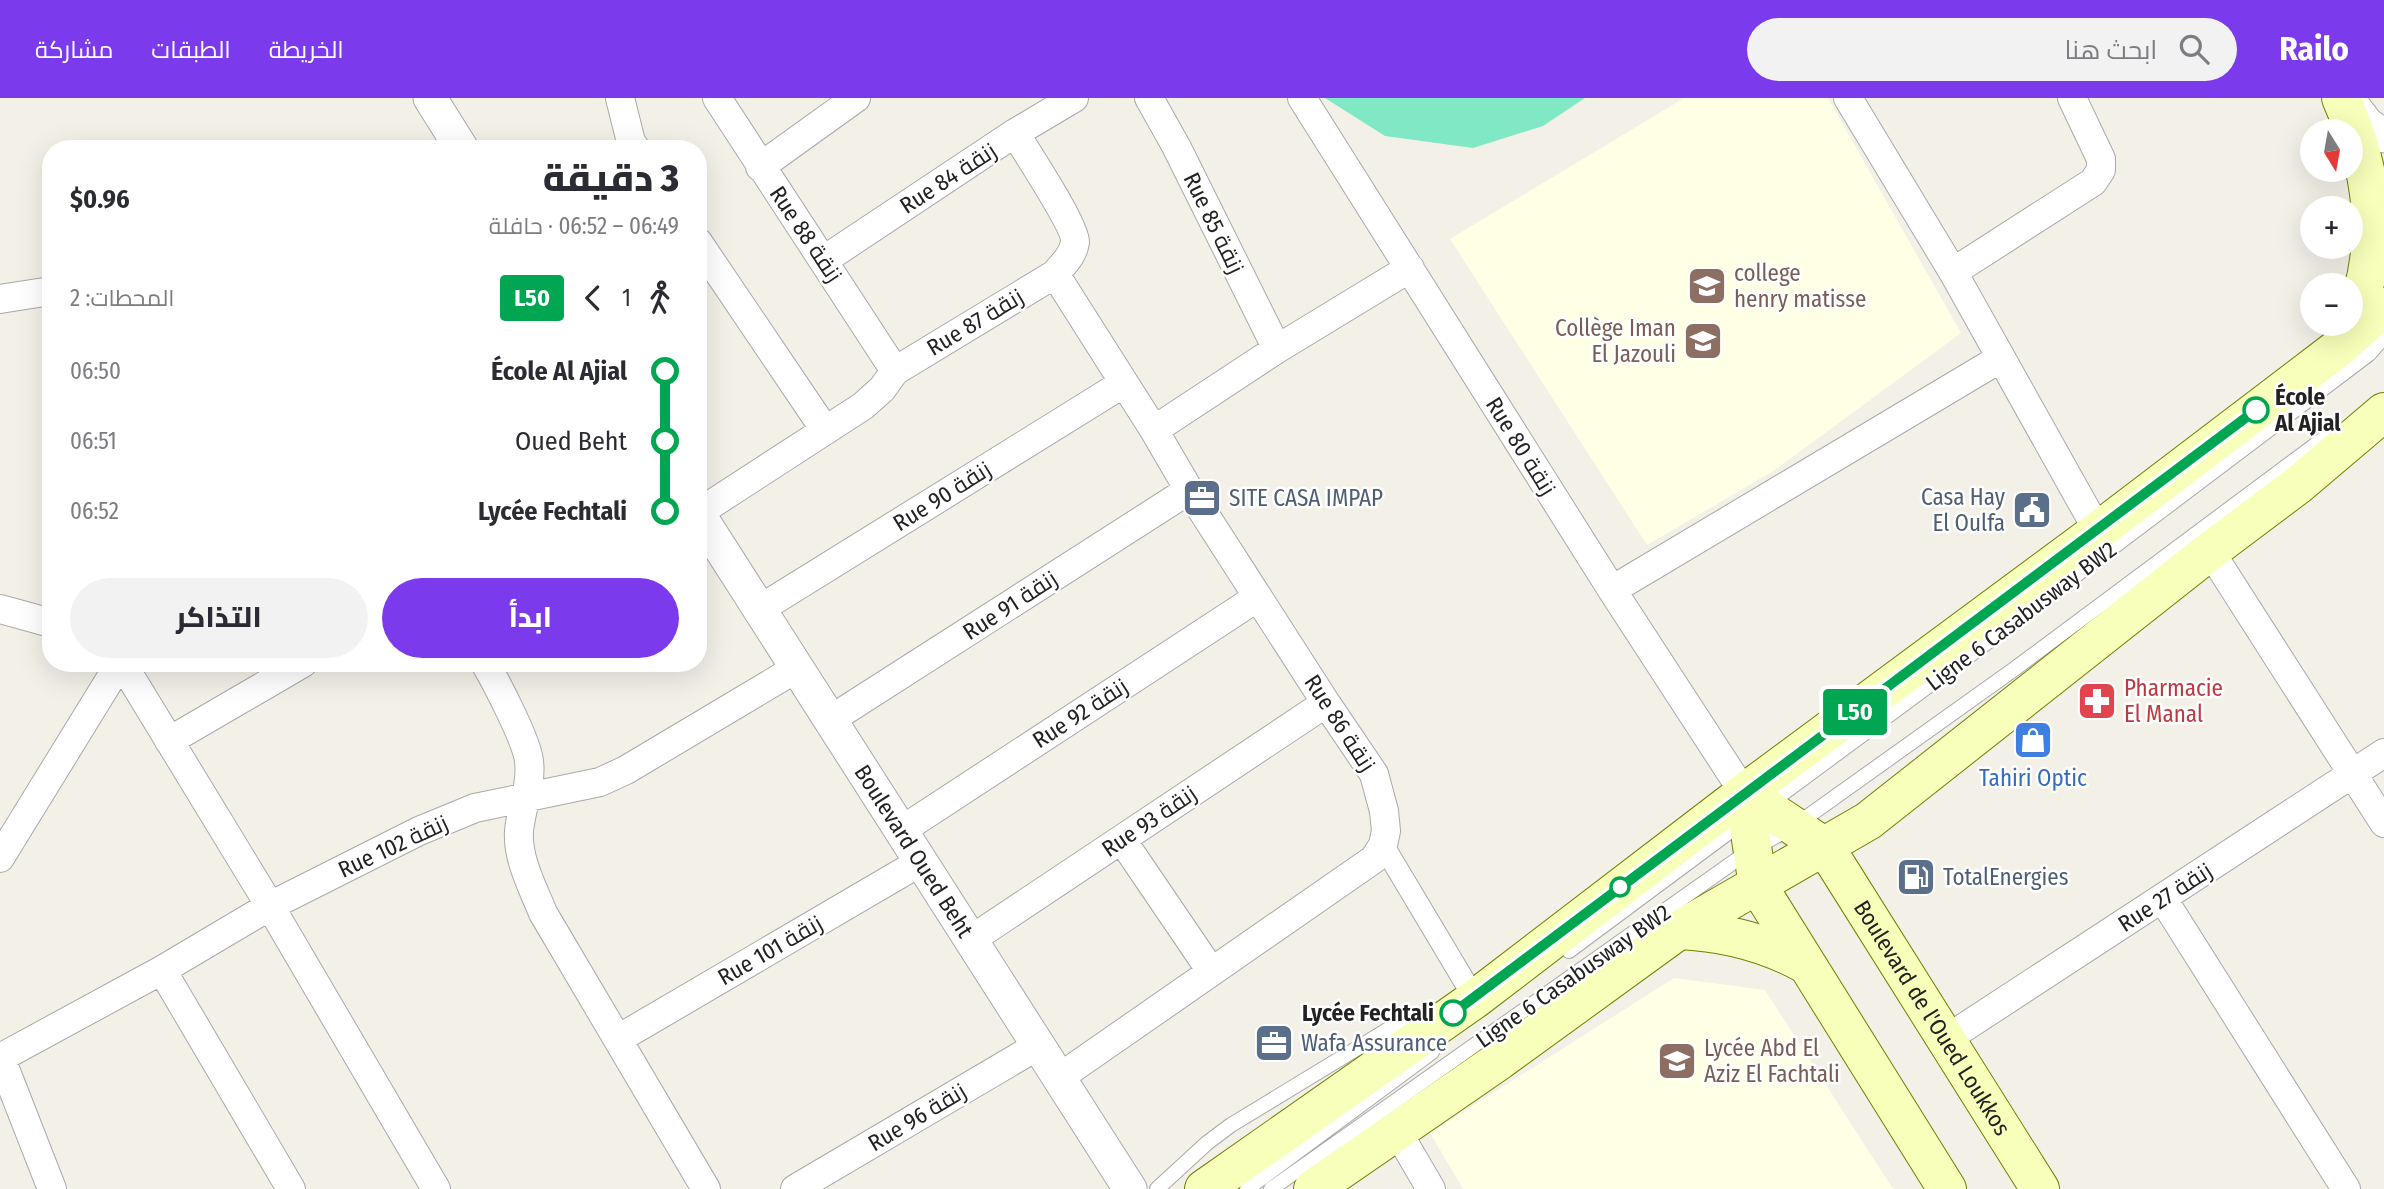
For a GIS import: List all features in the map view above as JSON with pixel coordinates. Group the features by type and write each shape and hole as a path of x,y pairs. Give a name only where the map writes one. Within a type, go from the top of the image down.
{"main road":[{"path":"2337,349 2361,308 2370,283 2376,230 2370,177 2341,98"},
{"path":"1313,1189 1500,1060 1679,930 1760,830 2098,531 2337,349 2384,307"},
{"path":"1204,1189 1441,1033 1475,999 1760,830 1825,847 1868,821 2210,551 2298,485 2384,412"},
{"path":"1760,830 1825,847"},
{"path":"1760,830 1805,964 1947,1189"},
{"name":"Boulevard de l'Oued Loukkos","path":"1825,847 2040,1189"},
{"path":"1679,930 1740,937 1784,953 1805,964"}],"street":[{"path":"430,98 456,140"},
{"path":"620,98 628,140"},
{"path":"760,167 856,98"},
{"name":"Rue 84 زنقة","path":"824,260 1015,133 1074,98"},
{"name":"Rue 85 زنقة","path":"1149,98 1176,146 1277,349"},
{"name":"Rue 80 زنقة","path":"1302,98 1760,830"},
{"path":"1848,98 1953,272 2098,531"},
{"path":"1953,272 2093,182 2101,170 2101,159 2072,98"},
{"path":"2347,98 2367,124 2384,136"},
{"name":"Rue 88 زنقة","path":"722,100 760,167 895,371"},
{"path":"1015,133 1068,222 1075,240 1070,256 1055,274"},
{"path":"707,255 825,430"},
{"path":"1154,430 1277,349 1410,268"},
{"name":"Rue 87 زنقة","path":"707,507 863,406 882,389 895,371 1055,274"},
{"name":"Rue 86 زنقة","path":"1055,274 1189,490 1374,774 1384,811 1386,831 1383,845"},
{"path":"0,299 42,292"},
{"path":"1612,590 2001,358"},
{"name":"Rue 90 زنقة","path":"760,609 1124,383"},
{"name":"Rue 91 زنقة","path":"830,720 1189,490"},
{"name":"Boulevard Oued Beht","path":"707,527 1130,1189"},
{"path":"2210,551 2384,823"},
{"name":"Rue 92 زنقة","path":"902,830 1258,597"},
{"path":"0,609 42,621"},
{"name":"Rue 102 زنقة","path":"0,1057 162,970 270,906 419,831 475,808 600,782 626,770 797,668"},
{"path":"0,858 115,672"},
{"path":"127,672 270,906 436,1189"},
{"path":"169,741 288,672"},
{"path":"489,672 523,741 529,761 526,798 519,832 524,868 543,914 706,1189"},
{"name":"Rue 93 زنقة","path":"972,939 1326,703"},
{"name":"Rue 27 زنقة","path":"1945,1040 2384,753"},
{"path":"1122,840 1212,971"},
{"path":"1060,1077 1374,859 1383,845 1475,999"},
{"name":"Rue 101 زنقة","path":"618,1039 922,861"},
{"path":"2163,899 2346,1189"},
{"path":"162,970 291,1189"},
{"name":"Rue 96 زنقة","path":"795,1189 1039,1045"},
{"path":"0,1057 52,1189"},
{"path":"1397,1131 1431,1189"}],"lane":[{"name":"Ligne 6 Casabusway BW2","path":"1271,1189 1760,830 1996,636 2369,354 2384,337"},
{"name":"Ligne 6 Casabusway BW2","path":"1558,959 2024,662 2340,426"},
{"path":"1157,1189 1231,1125 1407,1018 1427,1016 1441,1033"},
{"name":"Ligne 6 Casabusway BW2","path":"1247,1189 1441,1033"}],"shaded area":[{"name":"college henry matisse","path":"1684,98 1828,98 1961,333 1775,470 1647,545 1450,239"},
{"name":"Lycée Abd El Aziz El Fachtali","path":"1674,978 1765,990 1893,1189 1463,1189 1430,1133"}],"green space":[{"path":"1325,98 1585,98 1543,126 1473,148 1385,136"}],"bus line":[{"name":"L50","path":"1453,1013 2256,410"}],"place":[{"name":"college henry matisse","path":"1707,286"},
{"name":"Collège Iman El Jazouli","path":"1703,341"},
{"name":"École Al Ajial","path":"2256,410"},
{"name":"SITE CASA IMPAP","path":"1202,498"},
{"name":"Casa Hay El Oulfa","path":"2032,510"},
{"name":"Pharmacie El Manal","path":"2097,701"},
{"name":"Tahiri Optic","path":"2033,740"},
{"name":"TotalEnergies","path":"1916,877"},
{"name":"Lycée Fechtali","path":"1453,1013"},
{"name":"Wafa Assurance","path":"1274,1043"},
{"name":"Lycée Abd El Aziz El Fachtali","path":"1677,1061"}]}
